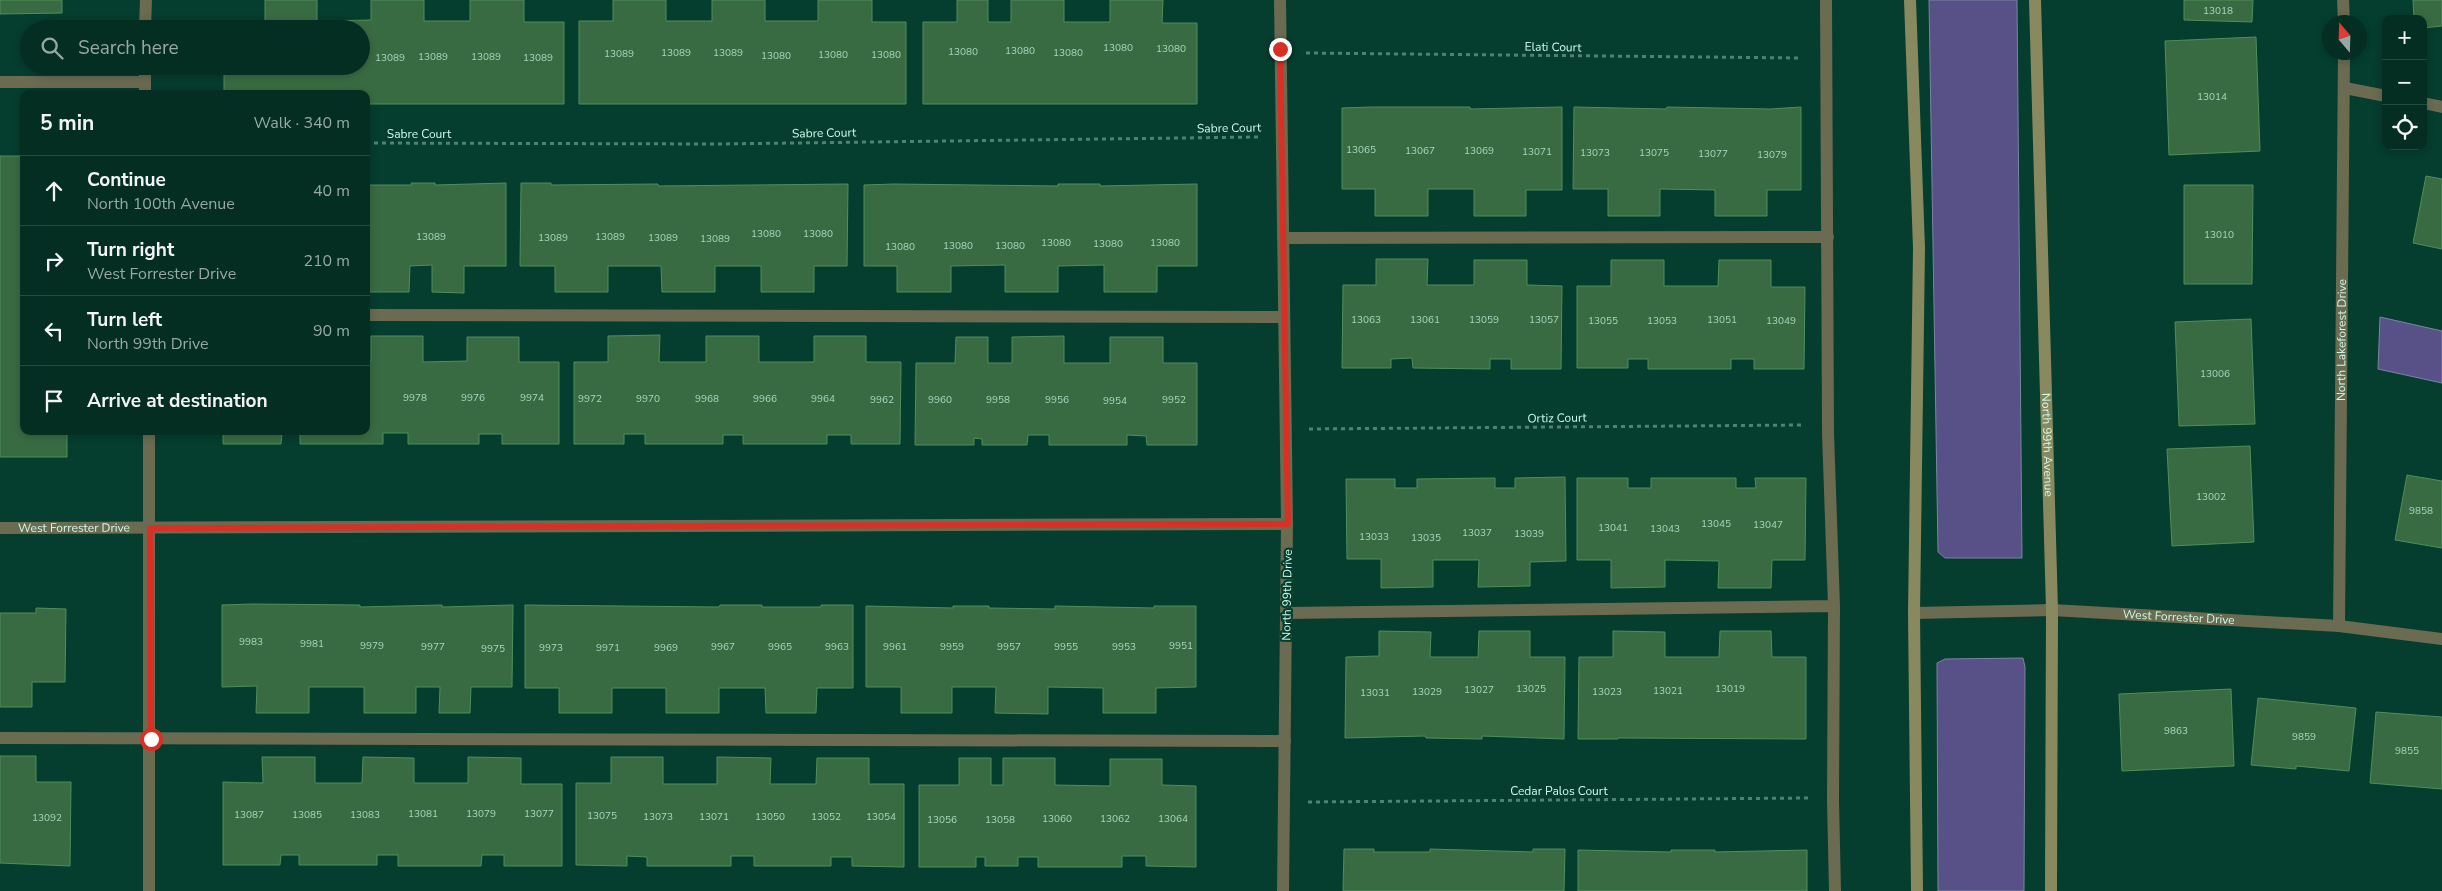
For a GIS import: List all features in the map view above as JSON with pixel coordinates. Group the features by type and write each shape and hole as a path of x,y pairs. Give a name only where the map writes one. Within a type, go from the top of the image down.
{"main road":[{"path":"1910,0 1918,248 1914,613 1917,891"},
{"name":"North 99th Avenue","path":"2035,0 2052,610 2051,891"}],"street":[{"path":"145,20 146,0"},
{"name":"North 99th Drive","path":"1280,0 1288,524 1283,891"},
{"path":"1826,0 1828,424 1834,606 1835,891"},
{"path":"2343,0 2344,15"},
{"name":"North Lakeforest Drive","path":"2339,626 2344,60"},
{"path":"0,82 145,88 145,75"},
{"path":"2345,88 2382,95"},
{"path":"2427,104 2442,107"},
{"path":"1283,238 1828,237"},
{"path":"370,315 1284,317"},
{"path":"149,435 151,739 149,891"},
{"name":"West Forrester Drive","path":"0,528 1288,524"},
{"path":"1286,613 1834,606"},
{"name":"West Forrester Drive","path":"1914,613 2052,610 2339,626 2442,638"},
{"path":"0,738 1285,741"}],"path":[{"name":"Elati Court","path":"1280,53 1826,59"},
{"name":"Sabre Court","path":"370,142 717,144 1282,136"},
{"name":"Ortiz Court","path":"1286,429 1828,424"},
{"name":"Cedar Palos Court","path":"1284,802 1834,798"}],"shaded area":[{"path":"1929,0 2017,0 2022,558 1945,558 1938,552"},
{"path":"2380,317 2442,331 2442,383 2378,369"},
{"path":"2023,658 2025,667 2024,891 1938,891 1937,663 1945,659"}],"building":[{"path":"0,0 62,0 62,13 0,14"},
{"path":"265,0 317,0 317,20 265,20"},
{"path":"371,0 424,0 424,21 470,21 470,0 524,0 524,22 564,22 564,104 370,104 370,90 224,90 224,75 370,75"},
{"path":"613,0 666,0 666,21 712,21 712,0 765,0 765,21 818,21 818,0 872,0 872,22 906,22 906,104 579,104 579,21 613,21"},
{"path":"957,0 988,0 988,22 1011,22 1011,0 1064,0 1064,22 1110,22 1110,0 1163,0 1162,23 1197,23 1197,104 923,104 923,22 957,22"},
{"path":"2184,0 2253,0 2252,22 2184,20"},
{"path":"2413,0 2442,0 2442,26 2427,28 2427,15 2414,15"},
{"path":"2256,37 2260,151 2169,155 2165,41"},
{"path":"1470,107 1470,109 1562,107 1562,190 1526,190 1526,216 1474,216 1474,189 1428,189 1428,216 1375,216 1375,189 1342,189 1342,108"},
{"path":"1574,107 1770,109 1801,107 1801,190 1767,190 1767,216 1715,216 1715,190 1660,189 1660,216 1608,216 1608,189 1573,189"},
{"path":"0,156 20,156 20,435 67,435 67,457 0,457"},
{"path":"2426,176 2442,179 2442,249 2413,243"},
{"path":"411,183 435,183 435,185 506,183 506,266 464,266 464,293 432,292 432,265 410,266 409,292 370,292 370,185 412,185"},
{"path":"521,183 551,183 551,185 658,184 658,186 848,184 847,266 814,266 814,292 761,292 761,266 715,266 715,292 662,292 661,266 608,266 608,292 555,292 555,266 520,266"},
{"path":"1058,184 1100,184 1100,186 1197,184 1197,266 1157,266 1157,292 1104,292 1104,265 1058,266 1058,292 1005,292 1005,265 951,266 951,292 897,292 897,266 864,266 864,185 1058,186"},
{"path":"2184,185 2253,185 2252,284 2184,284"},
{"path":"1376,259 1428,259 1427,285 1474,285 1474,260 1527,260 1527,285 1562,286 1561,369 1511,369 1511,359 1490,359 1490,369 1413,368 1412,358 1391,359 1391,368 1342,368 1343,285 1376,285"},
{"path":"1611,260 1664,260 1664,286 1718,286 1719,260 1771,260 1771,287 1805,287 1804,369 1754,369 1754,359 1731,359 1731,369 1648,369 1648,359 1628,359 1628,368 1577,368 1577,286 1611,286"},
{"path":"2251,319 2255,424 2179,426 2175,322"},
{"path":"660,335 659,362 706,362 706,336 759,336 759,362 814,362 814,336 866,336 866,362 901,362 900,444 851,444 851,435 827,435 827,444 743,444 743,435 723,435 723,444 645,444 645,434 624,434 624,444 574,444 574,362 608,362 608,336"},
{"path":"371,336 423,336 423,362 467,361 467,337 519,337 519,362 559,362 559,444 502,444 502,434 479,434 479,444 408,444 408,433 383,433 383,444 300,444 300,435 370,435"},
{"path":"1064,336 1064,363 1110,363 1110,337 1163,337 1163,363 1197,363 1197,445 1147,445 1146,436 1127,435 1127,445 1049,445 1049,435 1028,435 1027,445 982,445 982,439 974,438 974,445 915,445 916,363 955,363 956,337 988,337 988,363 1012,363 1012,337"},
{"path":"223,435 282,435 281,444 223,444"},
{"path":"2250,446 2254,542 2172,546 2167,449"},
{"path":"2407,475 2442,481 2442,548 2395,540"},
{"path":"1565,477 1566,561 1530,562 1530,586 1478,587 1479,560 1433,560 1433,587 1381,588 1381,559 1347,559 1346,479 1395,479 1395,488 1417,488 1417,479 1495,478 1495,488 1515,488 1515,478"},
{"path":"1577,478 1628,478 1628,488 1651,488 1651,478 1736,478 1736,488 1756,488 1755,478 1806,478 1805,560 1772,560 1771,588 1718,588 1719,561 1665,560 1665,587 1611,588 1611,560 1577,560"},
{"path":"222,605 360,605 360,607 513,605 512,687 471,687 470,713 439,713 440,687 416,687 416,713 364,713 364,687 309,687 309,713 256,713 257,686 222,687"},
{"path":"525,605 719,607 720,605 762,605 762,607 821,607 821,605 853,605 853,688 817,688 816,713 766,713 765,688 719,688 719,713 666,713 666,688 612,688 612,713 559,713 559,688 525,688"},
{"path":"866,606 953,608 953,606 989,606 989,608 1055,609 1055,606 1154,608 1154,606 1196,606 1196,687 1156,688 1156,713 1103,713 1103,688 1048,687 1048,714 995,713 996,687 952,687 952,713 901,713 901,687 866,687"},
{"path":"36,608 66,609 65,682 32,682 32,707 0,707 0,613 36,613"},
{"path":"1379,631 1431,632 1430,657 1478,657 1479,631 1530,631 1530,657 1565,657 1564,739 1482,736 1482,739 1426,738 1425,736 1345,738 1346,657 1379,656"},
{"path":"1613,631 1665,632 1665,657 1719,657 1720,631 1771,631 1772,657 1806,657 1806,739 1578,739 1579,657 1613,657"},
{"path":"2231,689 2234,766 2122,771 2119,694"},
{"path":"2258,698 2356,708 2349,771 2296,766 2296,769 2251,765"},
{"path":"2376,712 2442,717 2442,789 2370,783"},
{"path":"0,756 36,756 36,782 71,782 70,866 0,863"},
{"path":"262,757 315,757 315,783 362,783 363,757 414,758 414,783 468,783 468,757 521,758 521,784 562,784 562,866 504,866 504,855 482,855 481,866 398,866 398,855 377,855 377,865 299,865 299,855 281,855 280,865 223,865 223,782 263,783"},
{"path":"611,757 663,757 663,784 717,784 717,757 771,758 770,784 816,784 817,758 869,758 869,784 904,784 904,867 852,866 852,857 831,857 831,866 754,866 754,856 731,856 731,866 647,866 647,857 627,856 627,866 576,865 576,783 611,783"},
{"path":"959,758 991,758 991,785 1003,785 1003,758 1055,758 1055,785 1110,786 1110,759 1162,759 1162,785 1196,786 1196,867 1146,866 1146,856 1122,856 1122,867 1038,867 1038,857 1018,857 1018,866 985,866 985,857 976,857 976,867 919,867 919,785 959,785"},
{"path":"1344,849 1374,849 1374,852 1430,852 1430,849 1533,852 1533,849 1565,849 1564,891 1343,891"},
{"path":"1578,850 1671,852 1671,850 1715,850 1715,852 1807,850 1807,891 1578,891"}],"route":[{"path":"151,739 150,528 1288,524 1280,49"}]}
